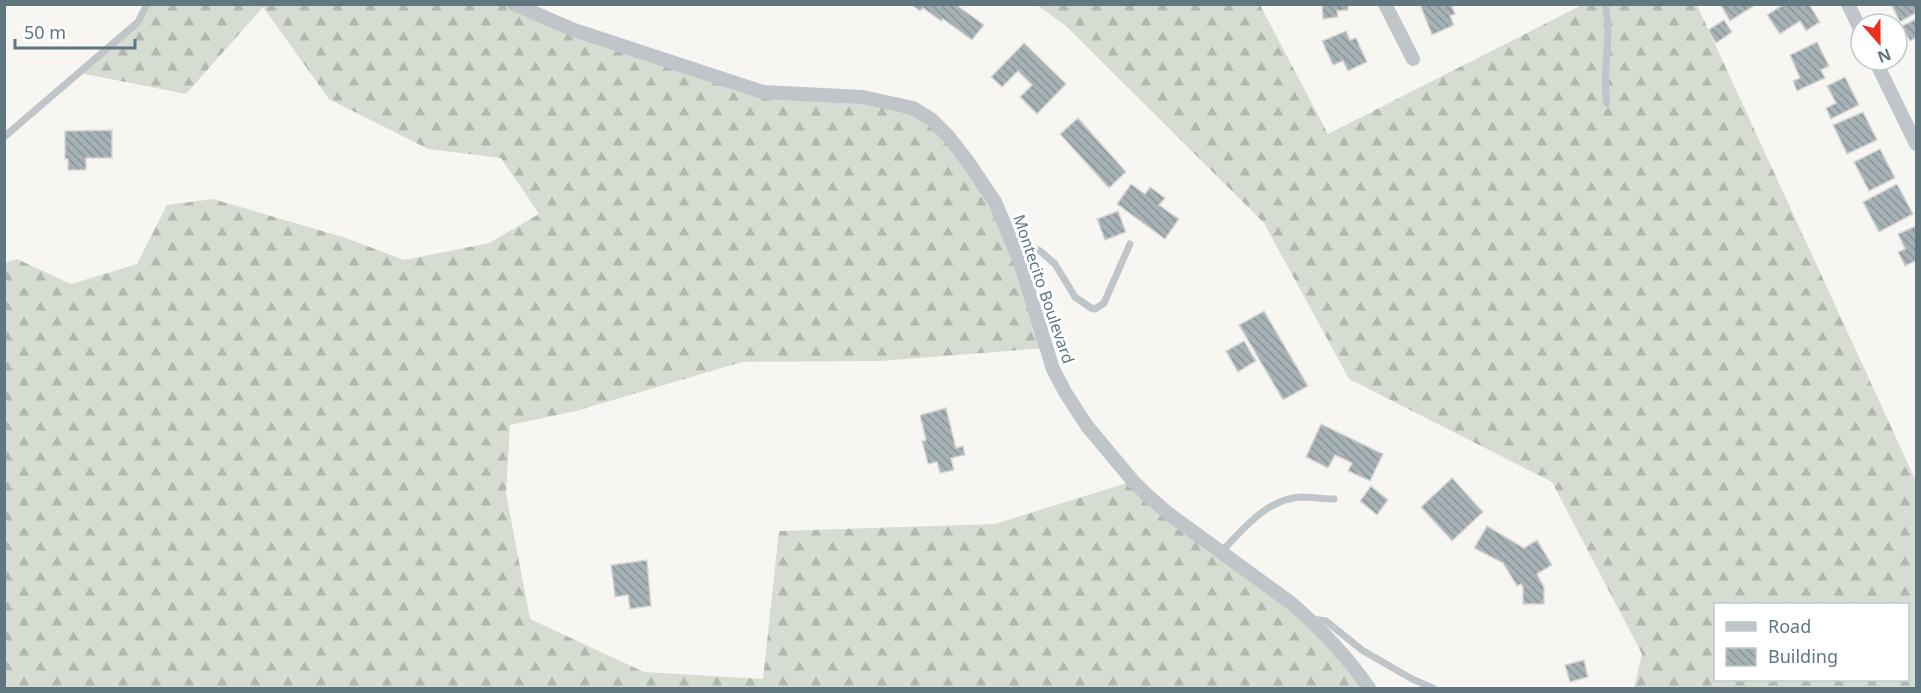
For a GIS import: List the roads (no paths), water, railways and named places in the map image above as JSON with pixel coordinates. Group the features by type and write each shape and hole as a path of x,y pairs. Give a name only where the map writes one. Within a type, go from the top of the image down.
{"street":[{"name":"Montecito Boulevard","path":"514,4 574,30 764,92 863,97 913,108 931,119 966,159 995,202 1010,236 1053,369 1087,426 1147,495 1169,514 1222,551 1309,618 1369,688"},
{"path":"1385,4 1413,59"},
{"path":"1881,72 1917,144"}],"lane":[{"path":"4,137 138,22 147,4"},
{"path":"1605,4 1608,14 1604,87 1607,103"},
{"path":"1010,236 1040,251 1055,264 1075,297 1095,309 1104,303 1130,244"},
{"path":"1222,551 1249,523 1275,503 1301,497 1334,499"},
{"path":"1309,618 1326,621 1362,650 1412,679 1433,688"}]}
